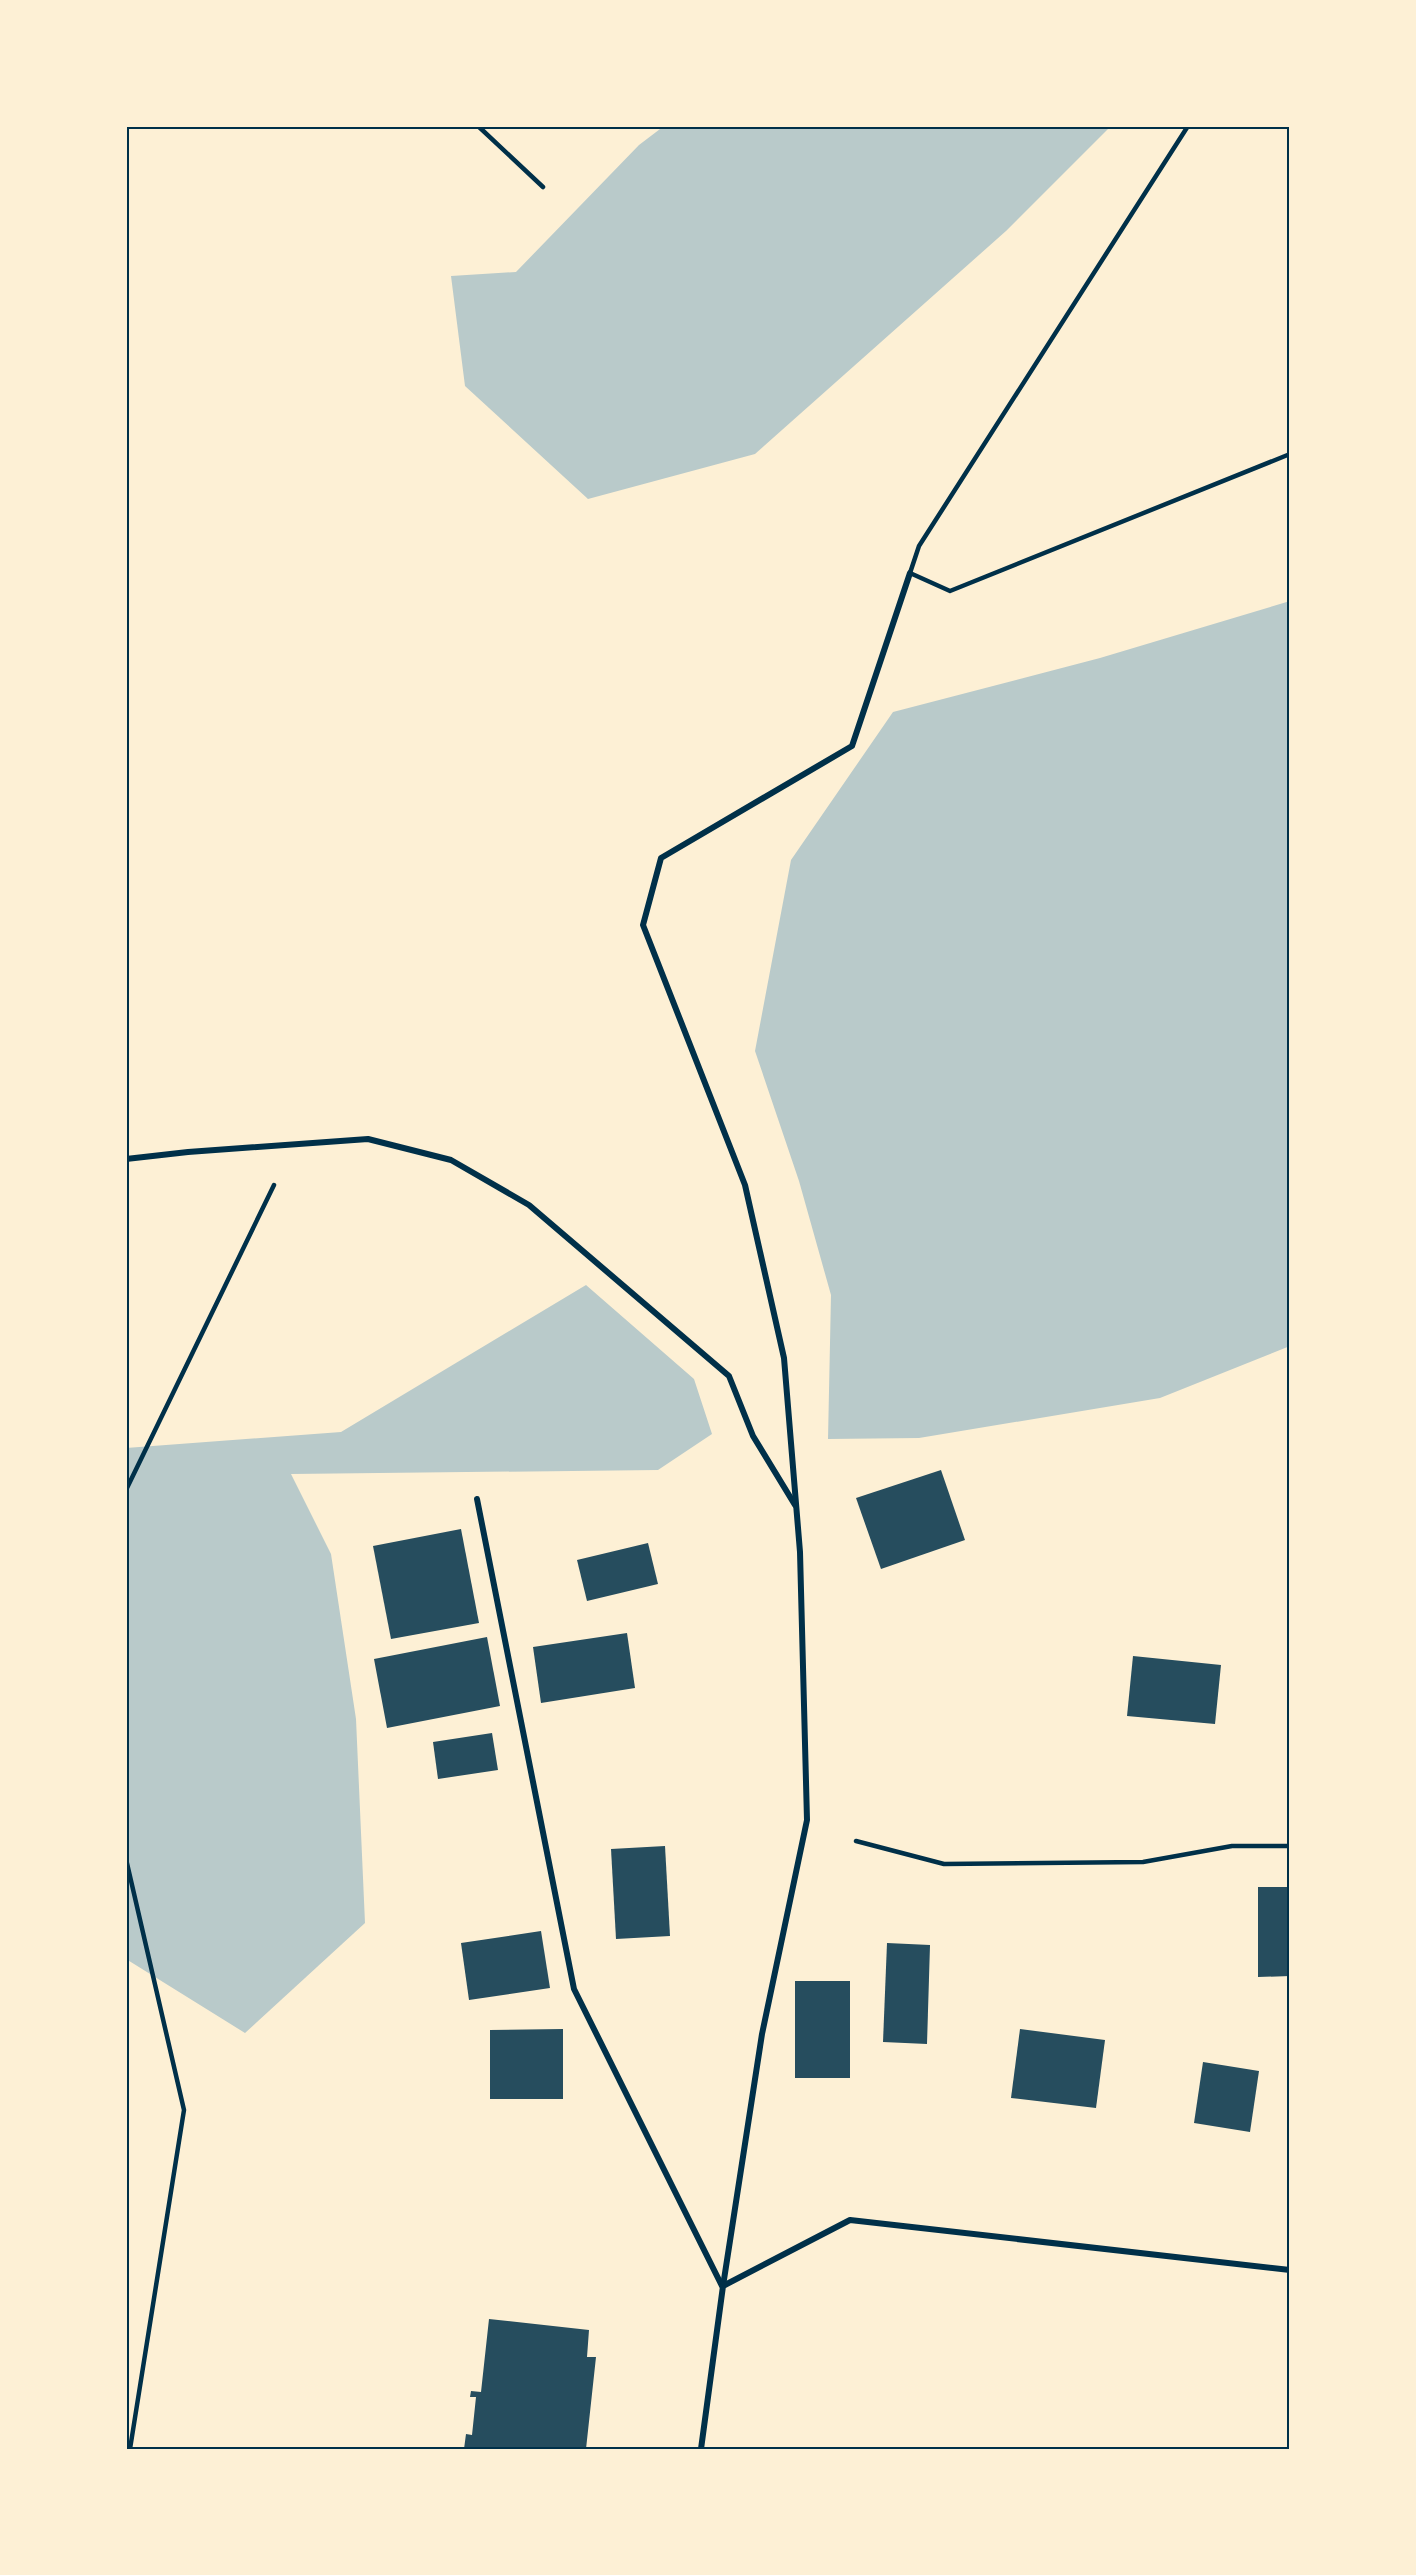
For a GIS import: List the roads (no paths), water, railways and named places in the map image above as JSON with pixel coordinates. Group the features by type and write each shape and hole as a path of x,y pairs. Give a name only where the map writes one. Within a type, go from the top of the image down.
{"street":[{"path":"701,2449 723,2286 762,2034 807,1820 800,1552 784,1358 745,1185 644,925 661,858 852,746 910,573"},
{"path":"126,1159 188,1152 368,1139 451,1160 529,1205 729,1376 753,1436 796,1509"},
{"path":"477,1499 574,1989 723,2286"},
{"path":"723,2286 850,2220 1290,2270"}],"lane":[{"path":"478,126 543,187"},
{"path":"1188,126 919,546 910,573 950,591 1290,454"},
{"path":"126,1490 274,1185"},
{"path":"856,1841 944,1864 1143,1862 1232,1846 1290,1846"},
{"path":"126,1859 184,2110 130,2449"}]}
